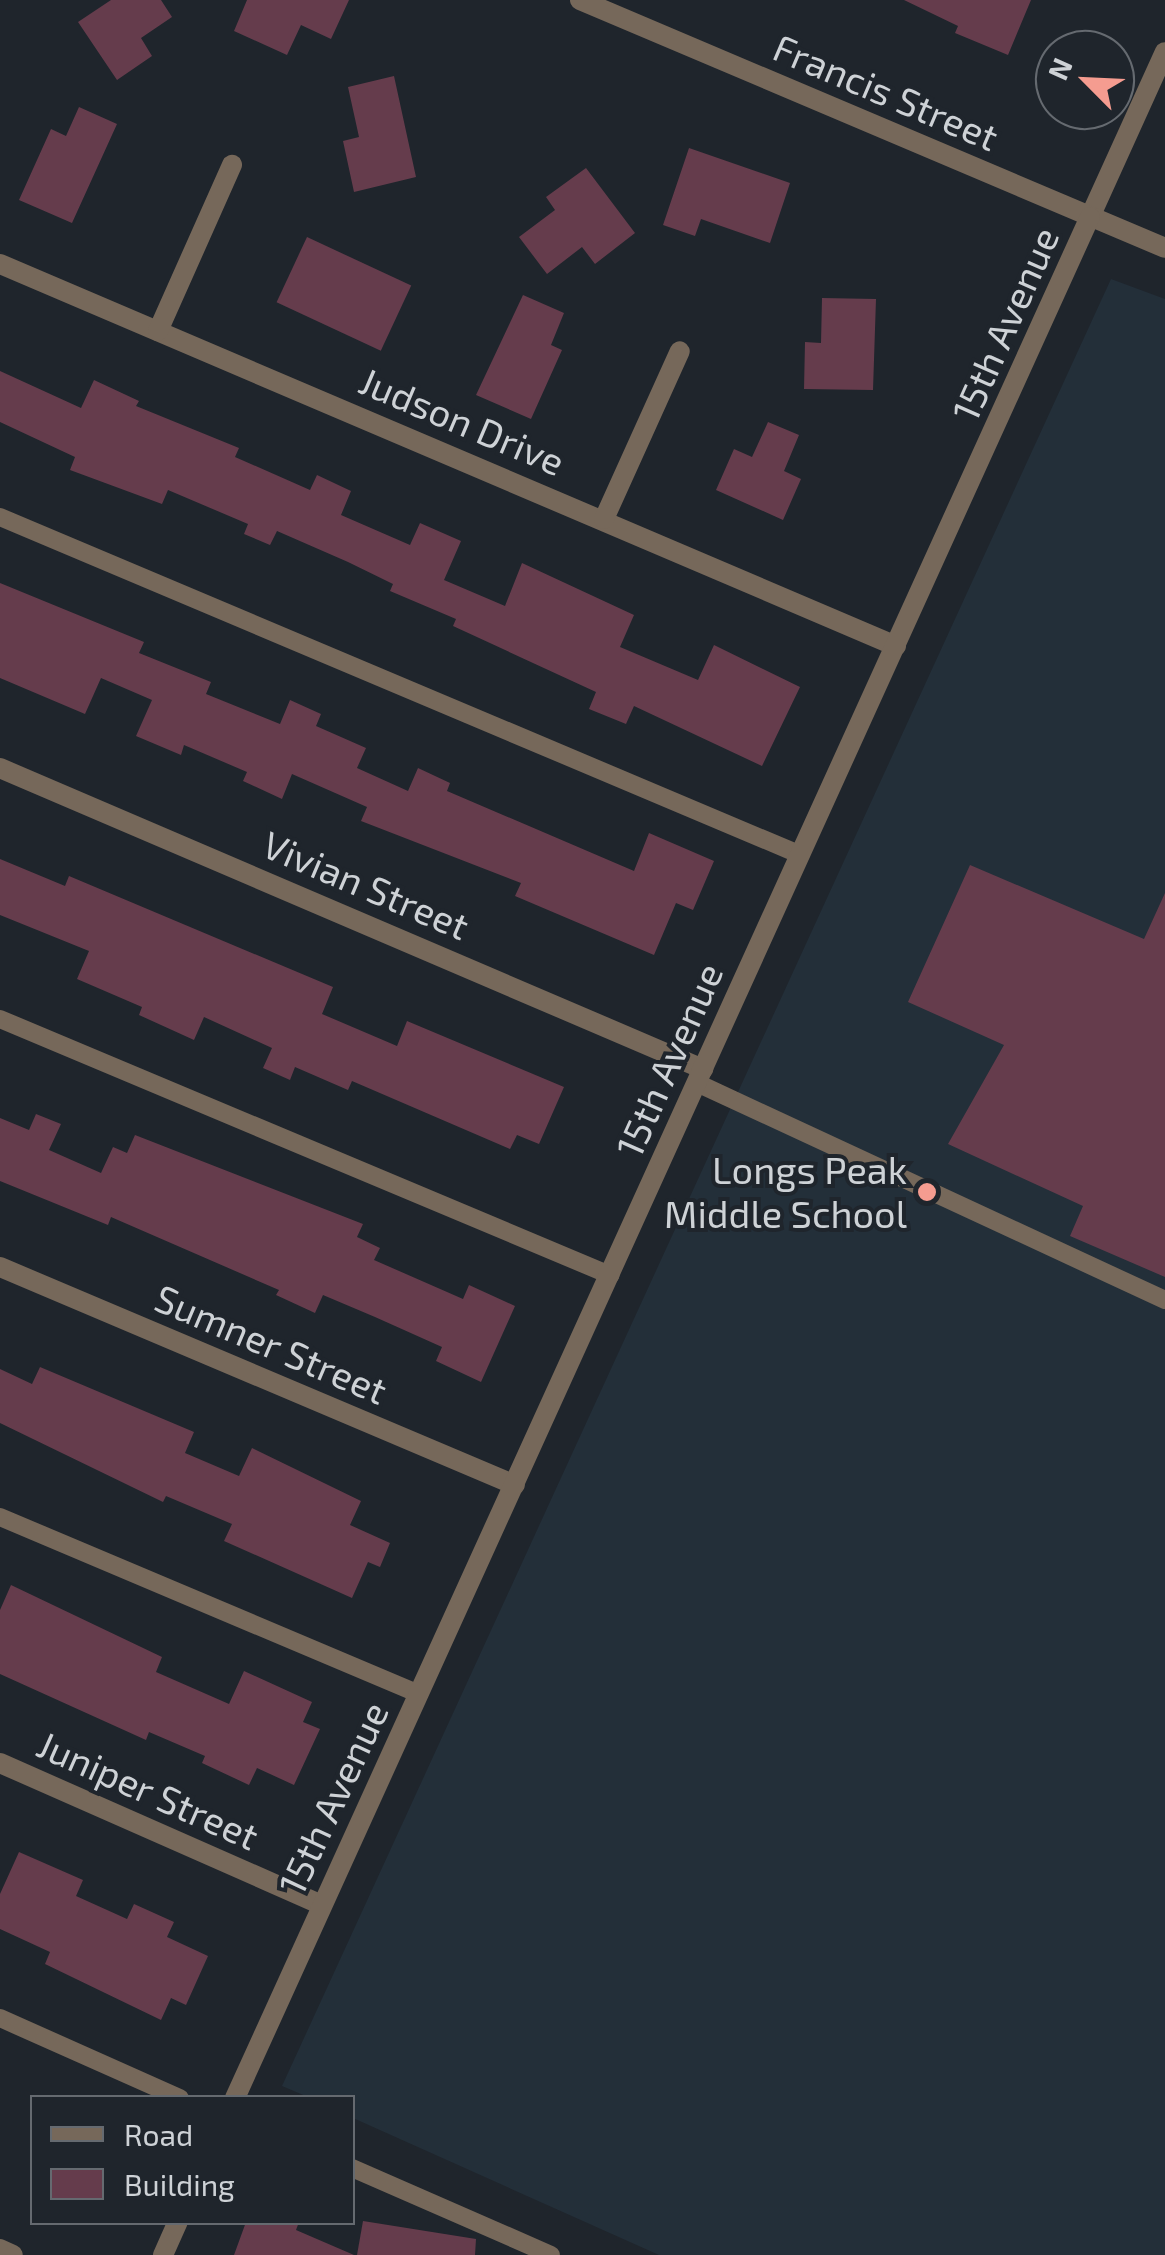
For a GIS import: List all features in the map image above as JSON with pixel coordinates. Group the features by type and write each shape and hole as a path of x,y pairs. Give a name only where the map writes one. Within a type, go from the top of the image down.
{"street":[{"name":"Francis Street","path":"580,0 1165,248"},
{"name":"15th Avenue","path":"236,2095 1165,52"},
{"path":"158,330 232,165"},
{"name":"Judson Drive","path":"0,264 896,646"},
{"path":"604,519 680,351"},
{"name":"Vivian Street","path":"0,768 700,1076"},
{"name":"Sumner Street","path":"0,1267 515,1484"},
{"name":"Juniper Street","path":"0,1763 322,1906"},
{"path":"164,2255 177,2225"},
{"path":"0,2249 13,2255"}],"lane":[{"path":"0,517 801,854"},
{"path":"0,1018 610,1276"},
{"path":"700,1076 1165,1300"},
{"path":"0,1517 419,1694"},
{"path":"0,2018 173,2095"},
{"path":"355,2169 551,2255"}],"shaded area":[{"name":"Longs Peak Middle School","path":"1111,279 1165,299 1165,2255 659,2255 355,2119 355,2095 303,2095 282,2086"}],"building":[{"path":"111,0 161,0 172,17 141,38 152,56 117,80 78,22"},
{"path":"247,0 349,0 331,39 301,25 287,55 234,31"},
{"path":"904,0 1031,0 1008,55 955,33 958,26"},
{"path":"394,76 416,177 354,192 343,141 359,137 348,87"},
{"path":"79,107 117,124 72,223 19,200 51,129 66,136"},
{"path":"689,148 790,183 770,243 701,219 695,236 663,225"},
{"path":"586,168 635,233 595,264 582,247 547,274 519,237 555,210 546,197"},
{"path":"307,237 411,286 381,351 277,302"},
{"path":"523,295 564,313 551,345 562,350 531,419 476,395"},
{"path":"822,298 876,299 873,390 804,389 805,342 821,343"},
{"path":"0,371 81,408 94,380 139,401 136,406 239,448 235,457 310,490 317,475 351,491 341,515 410,545 420,523 461,541 444,580 505,606 522,563 634,615 620,647 698,680 714,645 800,687 762,766 634,706 626,724 589,709 596,692 453,626 456,619 390,591 393,584 348,562 277,531 270,545 244,534 248,524 168,490 162,504 70,470 75,457 0,422"},
{"path":"768,422 799,435 784,471 801,479 783,520 716,490 734,449 752,457"},
{"path":"0,583 144,642 139,653 211,682 206,694 280,724 290,700 321,714 316,726 366,748 357,768 408,791 418,768 450,783 447,791 634,871 649,833 714,861 693,910 676,903 654,955 515,896 521,883 361,821 367,807 292,774 282,799 243,781 247,772 184,745 181,755 136,736 152,700 101,678 85,714 0,678"},
{"path":"0,859 65,886 69,876 333,987 322,1014 397,1046 407,1021 564,1087 539,1144 517,1135 510,1149 352,1081 348,1090 295,1067 290,1080 263,1068 272,1048 204,1017 194,1040 139,1015 142,1007 77,979 89,951 0,915"},
{"name":"Longs Peak Middle School","path":"970,865 1144,939 1165,893 1165,1277 1070,1236 1083,1206 948,1144 1004,1045 908,1002"},
{"path":"36,1114 61,1124 49,1150 101,1173 113,1147 127,1153 135,1135 363,1224 357,1237 380,1248 374,1260 463,1299 469,1285 515,1306 481,1382 436,1361 442,1347 323,1295 315,1313 276,1295 279,1290 111,1217 108,1225 0,1181 0,1118 29,1130"},
{"path":"40,1367 194,1432 185,1453 239,1476 252,1448 361,1501 350,1525 390,1543 380,1567 368,1562 352,1598 224,1541 232,1524 166,1496 163,1502 0,1423 0,1369 32,1384"},
{"path":"11,1585 162,1657 156,1672 229,1704 244,1671 312,1702 303,1722 320,1729 294,1785 257,1768 249,1785 202,1763 205,1756 149,1732 146,1740 0,1674 0,1610"},
{"path":"19,1852 83,1880 76,1896 127,1919 134,1904 174,1922 167,1937 208,1956 186,2005 171,1998 161,2020 45,1964 50,1952 0,1929 0,1894"},
{"path":"363,2221 476,2239 475,2255 357,2255"},
{"path":"245,2225 298,2225 296,2230 354,2255 234,2255"}],"place":[{"name":"Longs Peak Middle School","path":"927,1192"}]}
